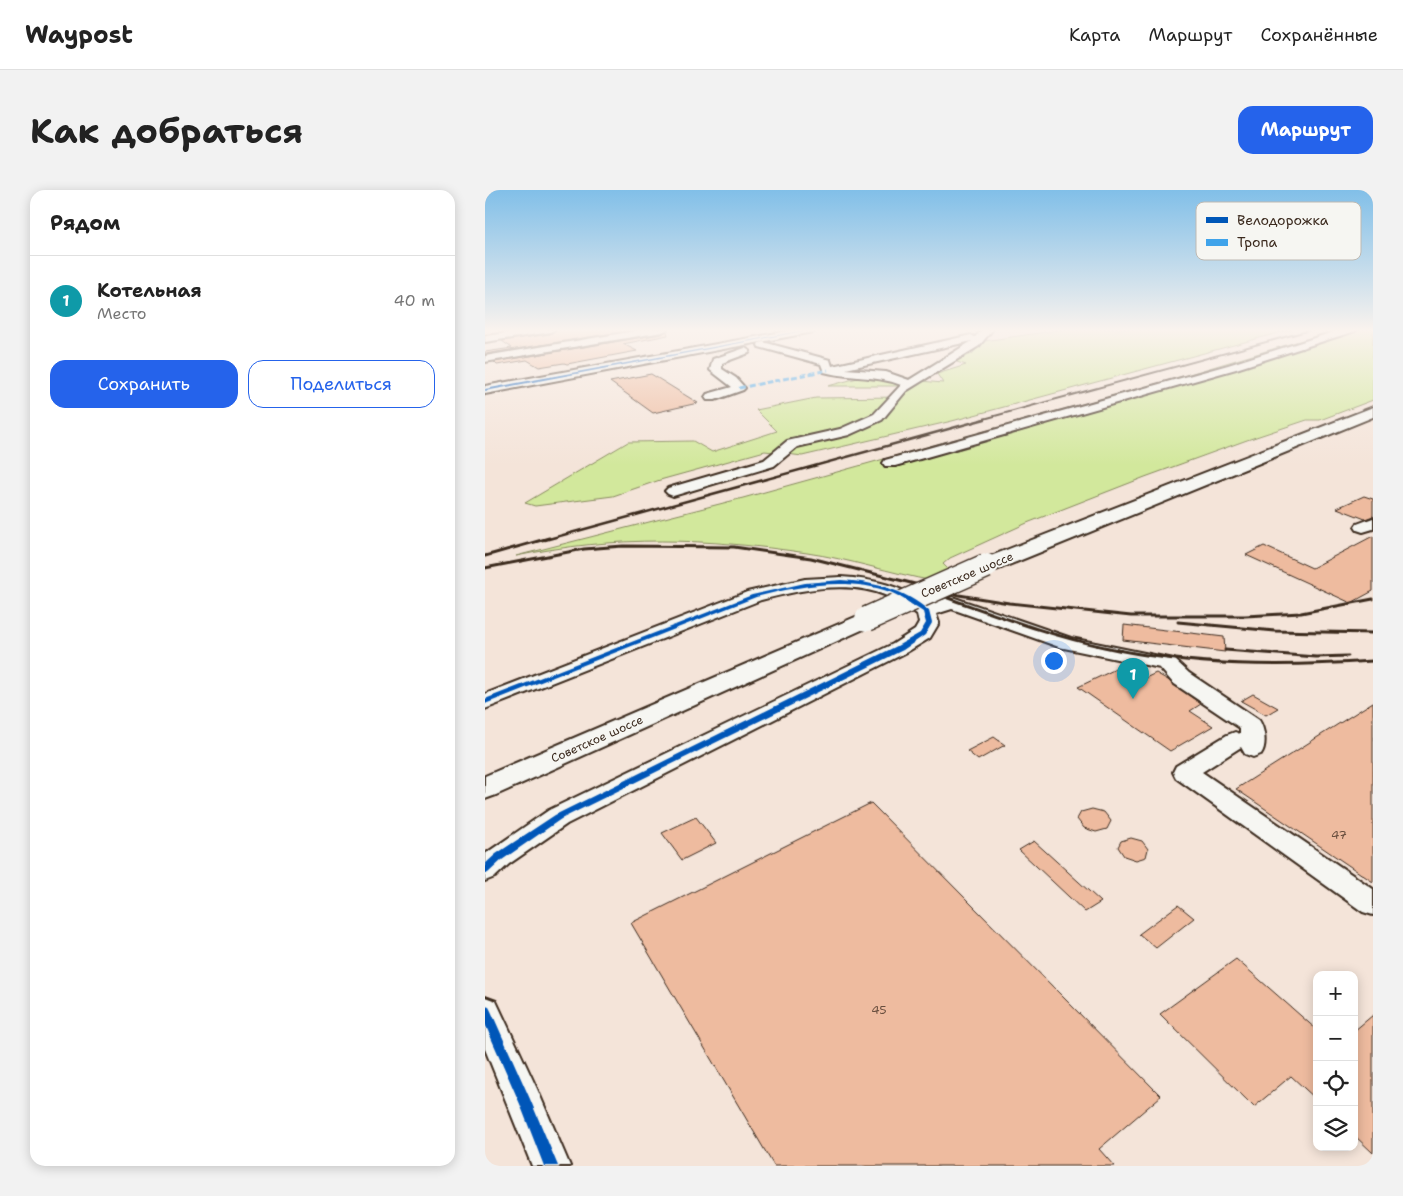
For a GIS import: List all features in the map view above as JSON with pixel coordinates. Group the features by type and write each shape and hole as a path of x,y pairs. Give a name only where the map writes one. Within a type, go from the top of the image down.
{"main road":[{"name":"Советское шоссе","path":"485,788 986,566 1373,412"}],"street":[{"path":"485,390 573,375"},
{"path":"711,397 739,388 733,380 724,375"},
{"path":"878,375 886,375 910,384"},
{"path":"673,491 769,463 792,444 845,432 878,417 902,389 925,375"},
{"path":"889,463 1206,375"},
{"path":"485,702 745,600 779,589 813,584 869,585 893,592 926,611 929,623 923,634 900,648 558,817 499,857 485,870"},
{"path":"926,611 953,603 1066,643 1167,663 1181,678 1251,725 1244,744 1185,772 1373,904"},
{"path":"485,1011 526,1103 551,1166"}],"green space":[{"path":"937,375 1124,375 952,421 802,456 765,451 660,480 613,496 535,506 525,503 628,442 693,441 712,452 777,431 756,410 816,398 901,397 909,386 828,386 865,376 943,383"},
{"path":"1187,375 1373,375 1373,400 1320,420 1307,420 1247,440 1027,523 950,558 943,564 952,573 933,581 823,556 733,544 662,541 626,542 553,549 516,556 743,498"}],"building":[{"path":"652,375 698,403 653,413 610,382"},
{"path":"1364,496 1373,499 1373,516 1365,519 1337,508"},
{"path":"1373,536 1373,591 1351,603 1246,555 1264,546 1312,568"},
{"path":"1124,625 1224,637 1225,652 1123,640"},
{"path":"1120,667 1141,680 1156,673 1168,680 1201,704 1190,711 1213,726 1170,751 1078,687"},
{"path":"1253,694 1278,708 1266,715 1241,701"},
{"path":"1373,702 1373,882 1236,789"},
{"path":"994,737 1005,745 978,760 967,751"},
{"path":"871,803 1161,1096 1099,1149 1114,1166 774,1166 631,923"},
{"path":"1092,809 1104,812 1111,821 1107,829 1096,832 1084,828 1077,819 1081,812"},
{"path":"696,817 716,843 682,860 662,833"},
{"path":"1131,838 1142,841 1148,849 1146,857 1136,860 1124,856 1118,847 1121,841"},
{"path":"1034,841 1101,902 1085,912 1019,850"},
{"path":"1178,905 1194,918 1156,948 1139,934"},
{"path":"1236,959 1313,1026 1313,1096 1291,1076 1254,1107 1160,1014"},
{"path":"1373,1015 1373,1153 1358,1139 1358,1028"}],"railway":[{"path":"980,420 1147,375"},
{"path":"545,540 985,419"},
{"path":"485,556 549,538"},
{"path":"485,568 584,549 623,546 734,547 811,558 959,595 1009,603 1131,616 1245,616 1301,613 1373,599"},
{"path":"948,598 1064,637 1137,654 1238,664 1373,661"},
{"path":"1178,622 1275,631 1373,633"},
{"path":"1225,650 1316,657 1348,656"}],"marked path":[{"path":"739,388 806,375"}],"cycle path":[{"path":"485,390 568,375"},
{"path":"485,702 754,596 788,588 841,582 875,586 892,591 926,611 929,623 923,634 900,648 558,817 499,857 485,870"},
{"path":"485,1011 526,1103 551,1166"}],"place":[{"name":"Котельная","path":"1133,699"}]}
